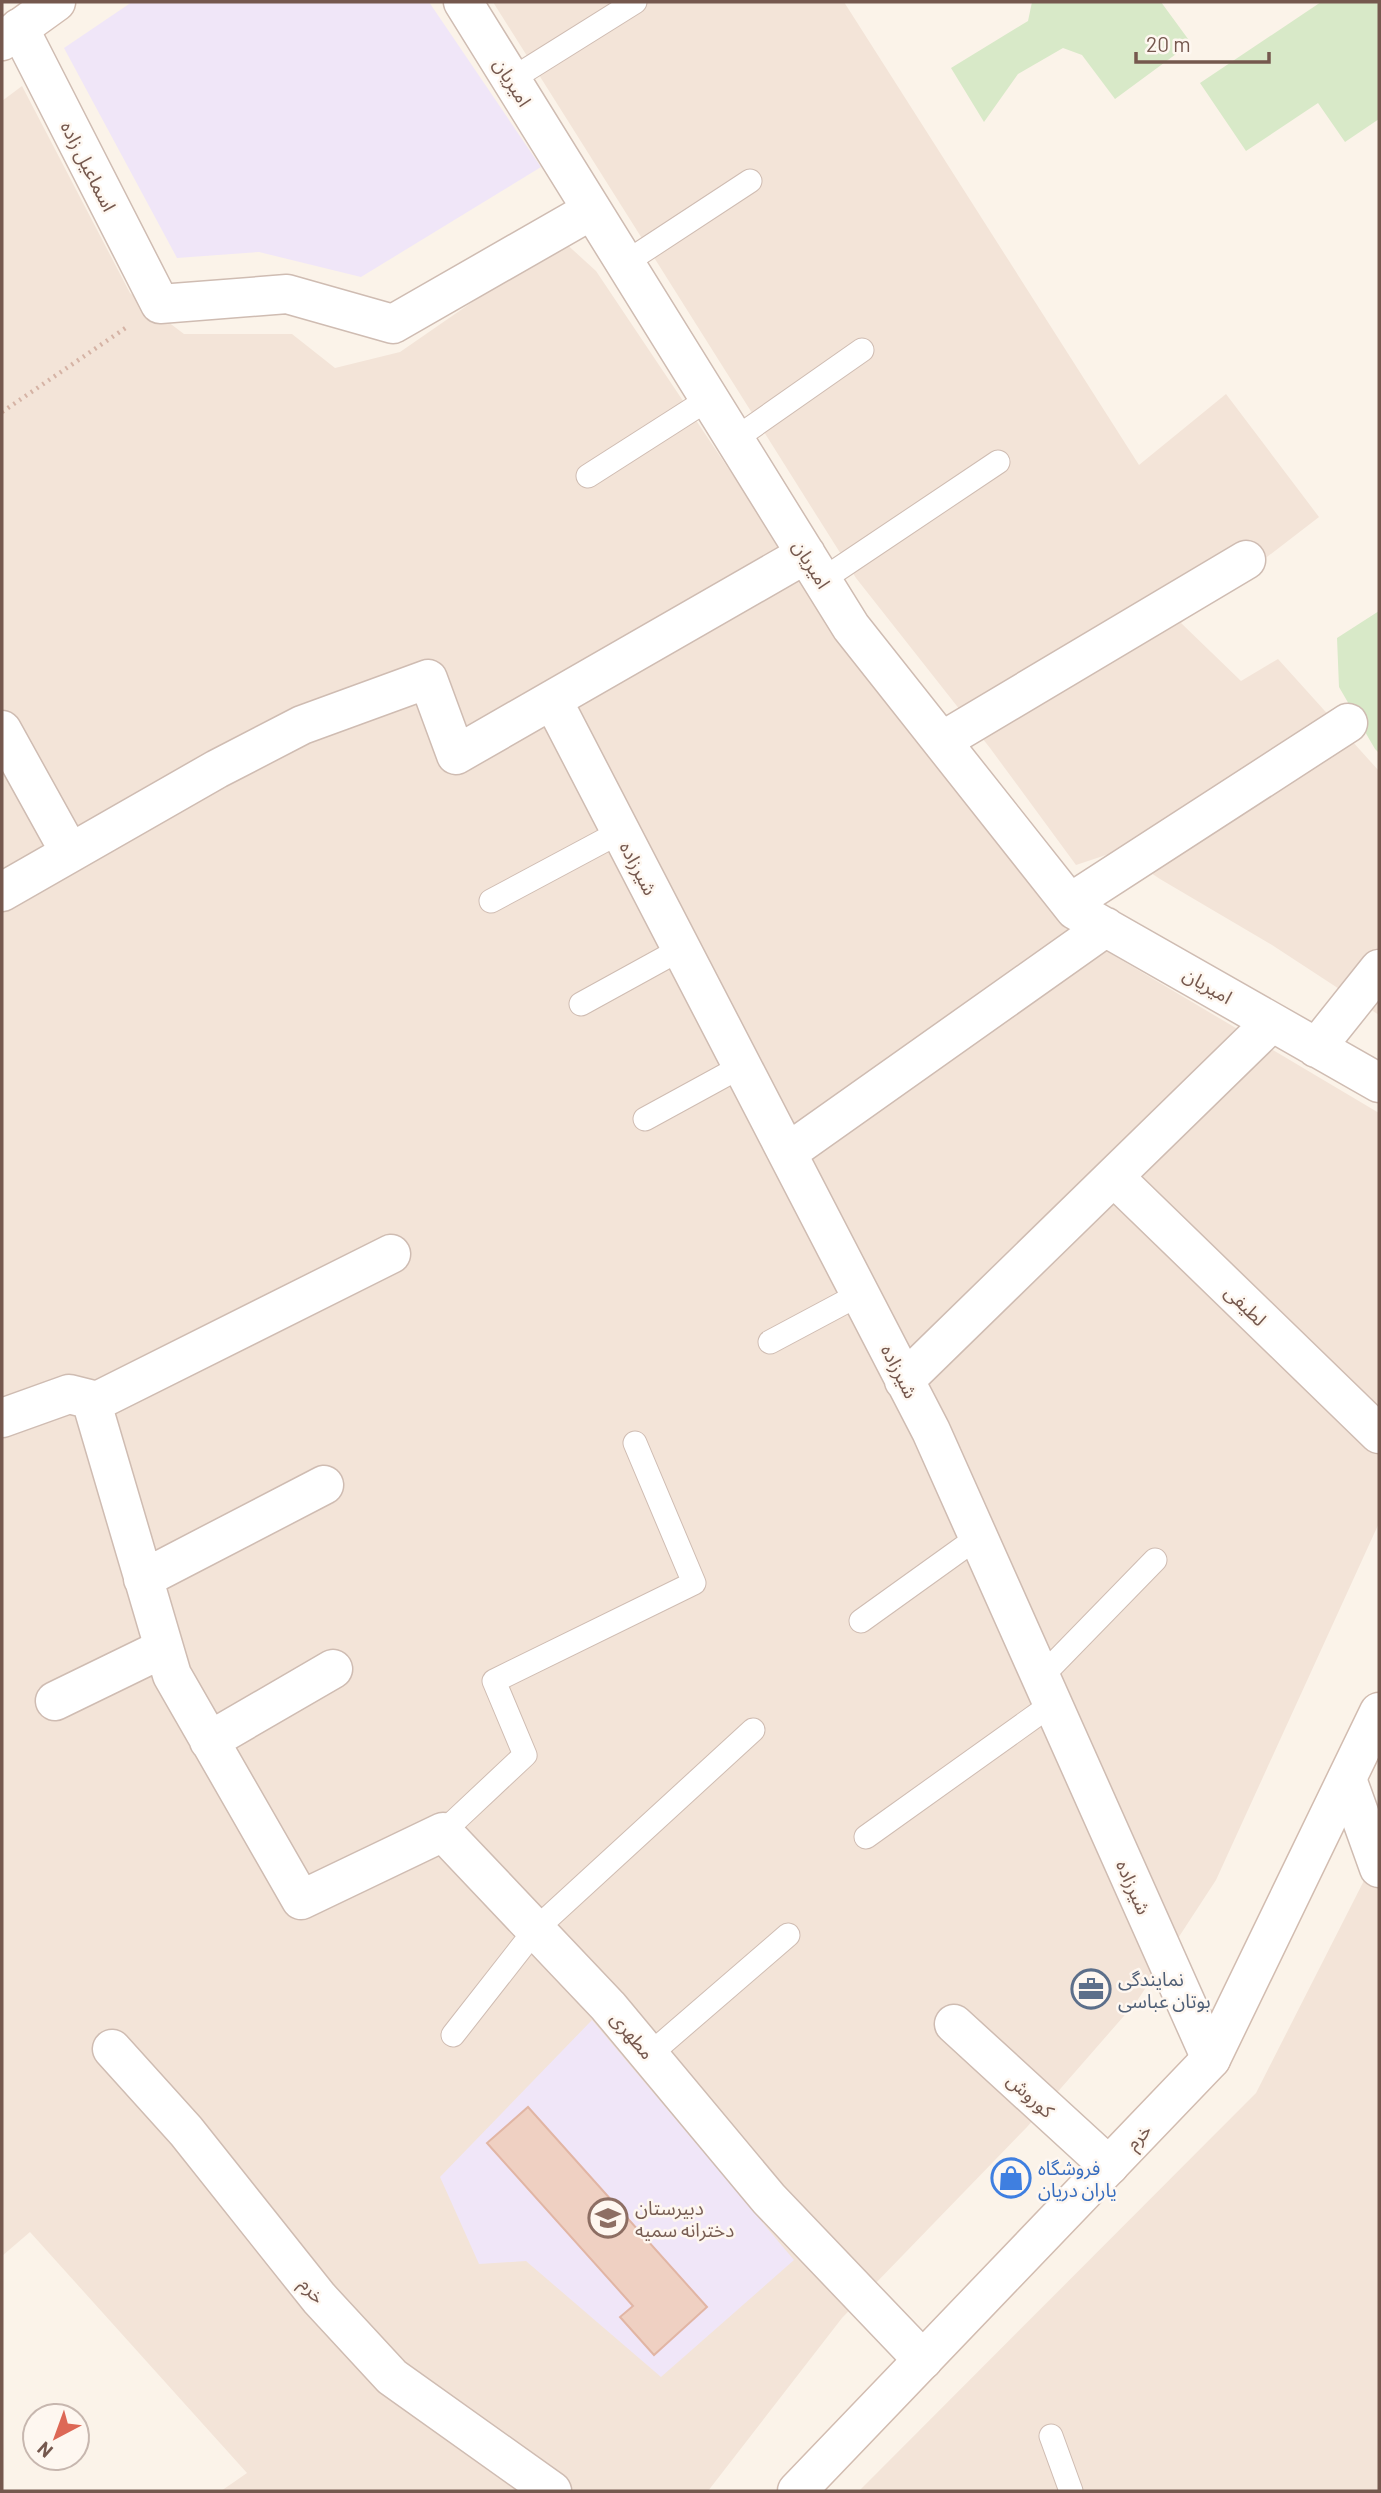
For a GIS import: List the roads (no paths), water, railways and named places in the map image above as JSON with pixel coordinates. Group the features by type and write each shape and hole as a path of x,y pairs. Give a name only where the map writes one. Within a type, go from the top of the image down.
{"street":[{"path":"10,35 56,2"},
{"name":"امیریان","path":"463,2 851,627 1075,910 1379,1083"},
{"name":"اسماعیل زاده","path":"10,35 160,304 287,294 393,324 592,210"},
{"path":"942,741 1246,560"},
{"path":"2,891 69,851 302,725 428,679 456,755 553,701 814,567"},
{"name":"شیرزاده","path":"553,701 931,1431 1211,2059"},
{"path":"1070,903 1348,723"},
{"path":"2,730 69,851"},
{"path":"787,1153 1106,927"},
{"path":"1316,1048 1379,969"},
{"path":"905,1381 1272,1022"},
{"name":"لطیفی","path":"1114,1177 1379,1434"},
{"path":"2,1418 69,1394 97,1401 391,1254"},
{"path":"91,1400 172,1675 301,1900 443,1832"},
{"path":"144,1579 324,1485"},
{"path":"55,1701 164,1647"},
{"path":"209,1741 333,1669"},
{"name":"خرم","path":"797,2491 1211,2059 1379,1712"},
{"path":"1347,1779 1379,1868"},
{"name":"مطهری","path":"443,1832 608,2006 769,2199 923,2360"},
{"name":"کوروش","path":"954,2024 1109,2166"},
{"name":"خرم","path":"112,2049 186,2131 319,2298 393,2377 552,2491"}],"lane":[{"path":"512,79 635,2"},
{"path":"625,263 750,181"},
{"path":"735,439 862,350"},
{"path":"588,476 710,398"},
{"path":"814,567 998,462"},
{"path":"491,901 620,831"},
{"path":"581,1004 681,949"},
{"path":"645,1119 742,1066"},
{"path":"769,1342 860,1294"},
{"path":"443,1832 525,1755 494,1681 694,1583 635,1443"},
{"path":"861,1621 978,1538"},
{"path":"866,1837 1047,1690 1155,1560"},
{"path":"453,2035 536,1929 753,1730"},
{"path":"649,2055 789,1935"},
{"path":"1051,2436 1071,2491"}],"place":[{"name":"نمایندگی بوتان عباسی","path":"1091,1989"},
{"name":"فروشگاه یاران دریان","path":"1011,2178"},
{"name":"دبیرستان دخترانه سمیه","path":"608,2218"}]}
